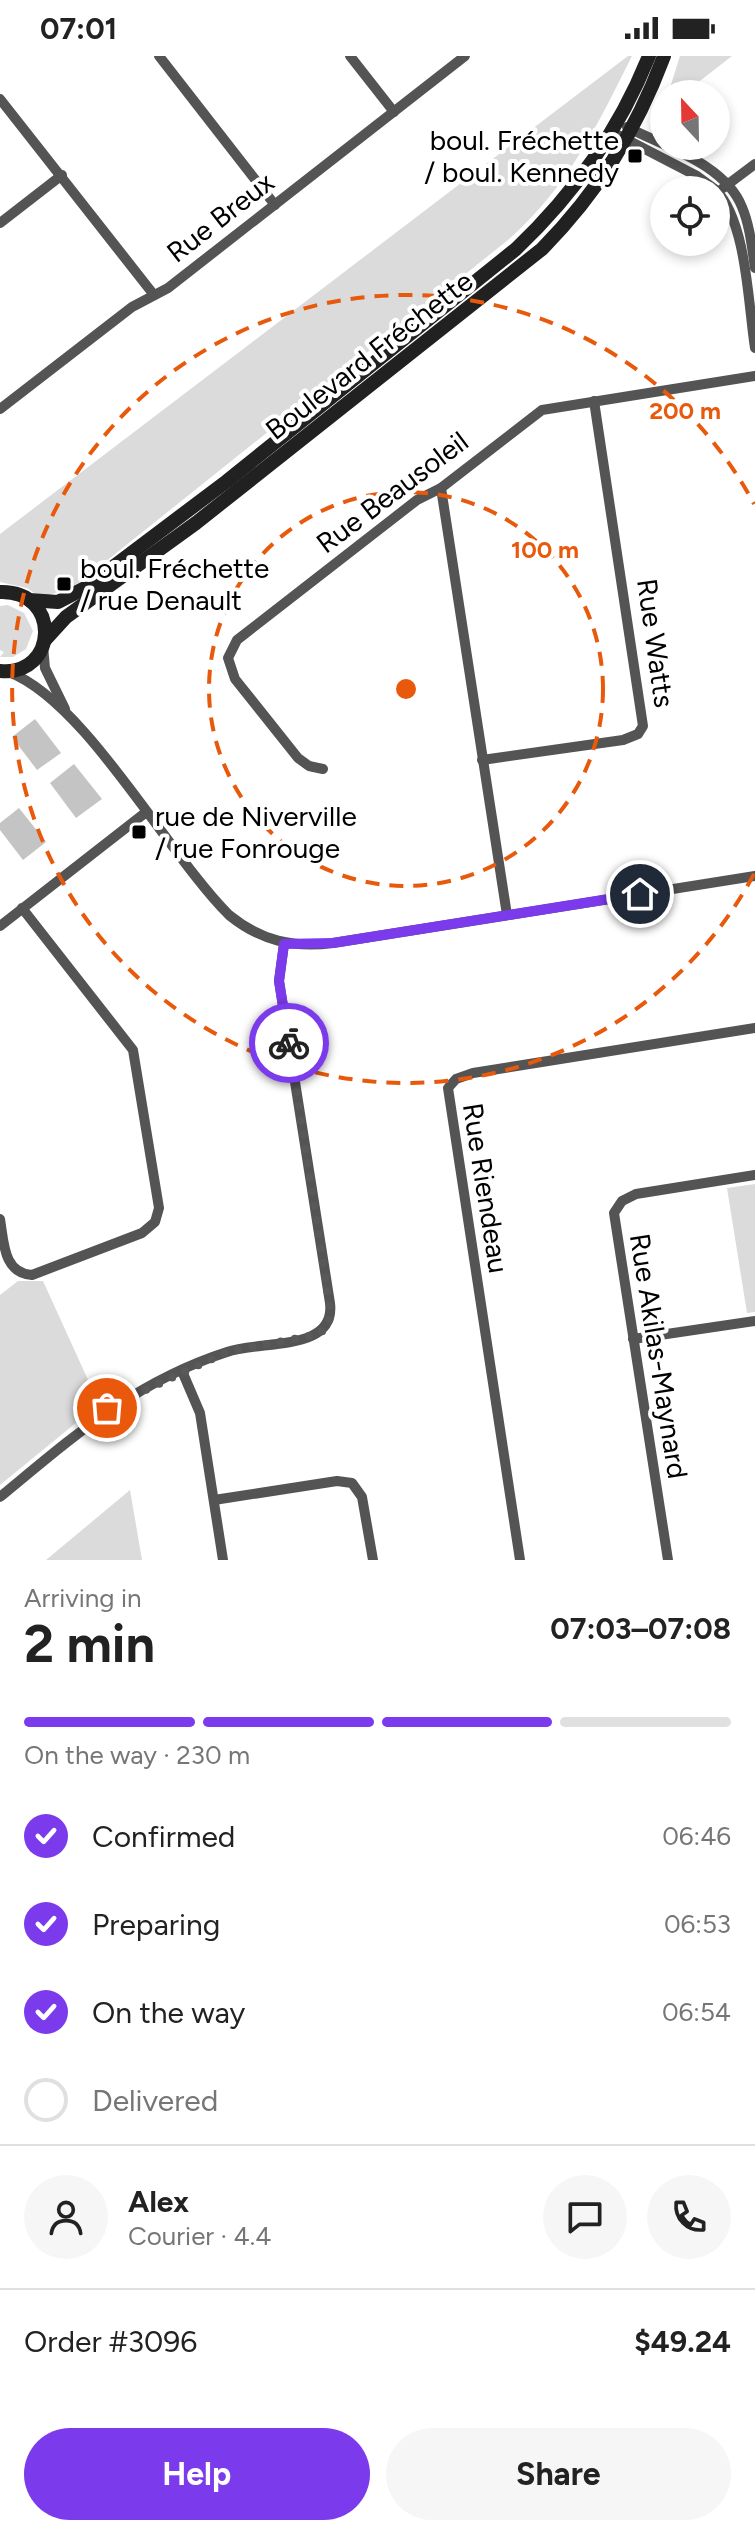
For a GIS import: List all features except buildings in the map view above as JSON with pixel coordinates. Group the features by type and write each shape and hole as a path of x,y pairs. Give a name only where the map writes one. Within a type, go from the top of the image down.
{"main road":[{"name":"Boulevard Fréchette","path":"29,600 58,602 85,588 472,286 554,211 615,127 649,56"},
{"name":"Boulevard Fréchette","path":"3,671 26,666 66,617 206,516 524,266 587,200 630,136 664,56"},
{"path":"3,591 29,600 44,620 44,643"}],"street":[{"path":"159,56 275,205"},
{"path":"350,56 394,112"},
{"name":"Rue Breux","path":"0,409 132,307 154,295 275,205 465,56"},
{"path":"0,99 154,295"},
{"path":"615,127 697,176"},
{"path":"730,181 755,164"},
{"path":"0,223 62,175"},
{"path":"730,198 743,209 755,268"},
{"path":"730,214 735,226 755,348"},
{"name":"Rue Beausoleil","path":"323,769 309,766 298,758 232,674 230,649 237,640 417,500 441,488 542,410 755,376"},
{"name":"Rue Watts","path":"482,760 623,740 638,734 643,726 594,401"},
{"path":"441,488 507,915"},
{"path":"44,643 45,668 68,714 145,813 229,915 250,930 284,944 333,943 755,876"},
{"path":"3,671 33,684 68,714"},
{"path":"0,926 145,813"},
{"path":"0,1219 10,1265 18,1272 32,1275 142,1233 155,1222 159,1208 133,1050 22,908"},
{"path":"0,1497 107,1408 182,1371 238,1349 313,1336 323,1332 330,1321 279,981 284,944"},
{"name":"Rue Riendeau","path":"520,1560 448,1088 456,1079 473,1073 755,1028"},
{"name":"Rue Akilas-Maynard","path":"668,1560 613,1224 619,1204 636,1194 755,1175"},
{"path":"633,1339 755,1321"},
{"path":"182,1371 200,1413 223,1560"},
{"path":"214,1500 337,1481 352,1483 362,1497 373,1560"}],"shaded area":[{"path":"628,56 632,56 606,107 564,177 548,199 508,240 75,586 41,598 27,588 0,582 0,534"},
{"path":"680,56 732,56 701,80 672,80"},
{"path":"8,605 24,613 33,631 26,649 13,657 0,657 4,652 0,650 0,606"},
{"path":"755,1184 755,1312 747,1313 727,1188"},
{"path":"18,1281 43,1281 99,1404 0,1485 0,1295"},
{"path":"130,1490 142,1560 46,1560"}],"way so far":[{"path":"107,1408 216,1356 249,1346 308,1338 323,1332 329,1325 330,1308 289,1043"}],"place":[{"name":"boul. Fréchette / boul. Kennedy","path":"635,156"},
{"name":"boul. Fréchette / rue Denault","path":"64,584"},
{"name":"rue de Niverville / rue Fonrouge","path":"139,832"}],"route":[{"path":"289,1043 279,981 284,944 307,946 333,943 640,894"}]}
